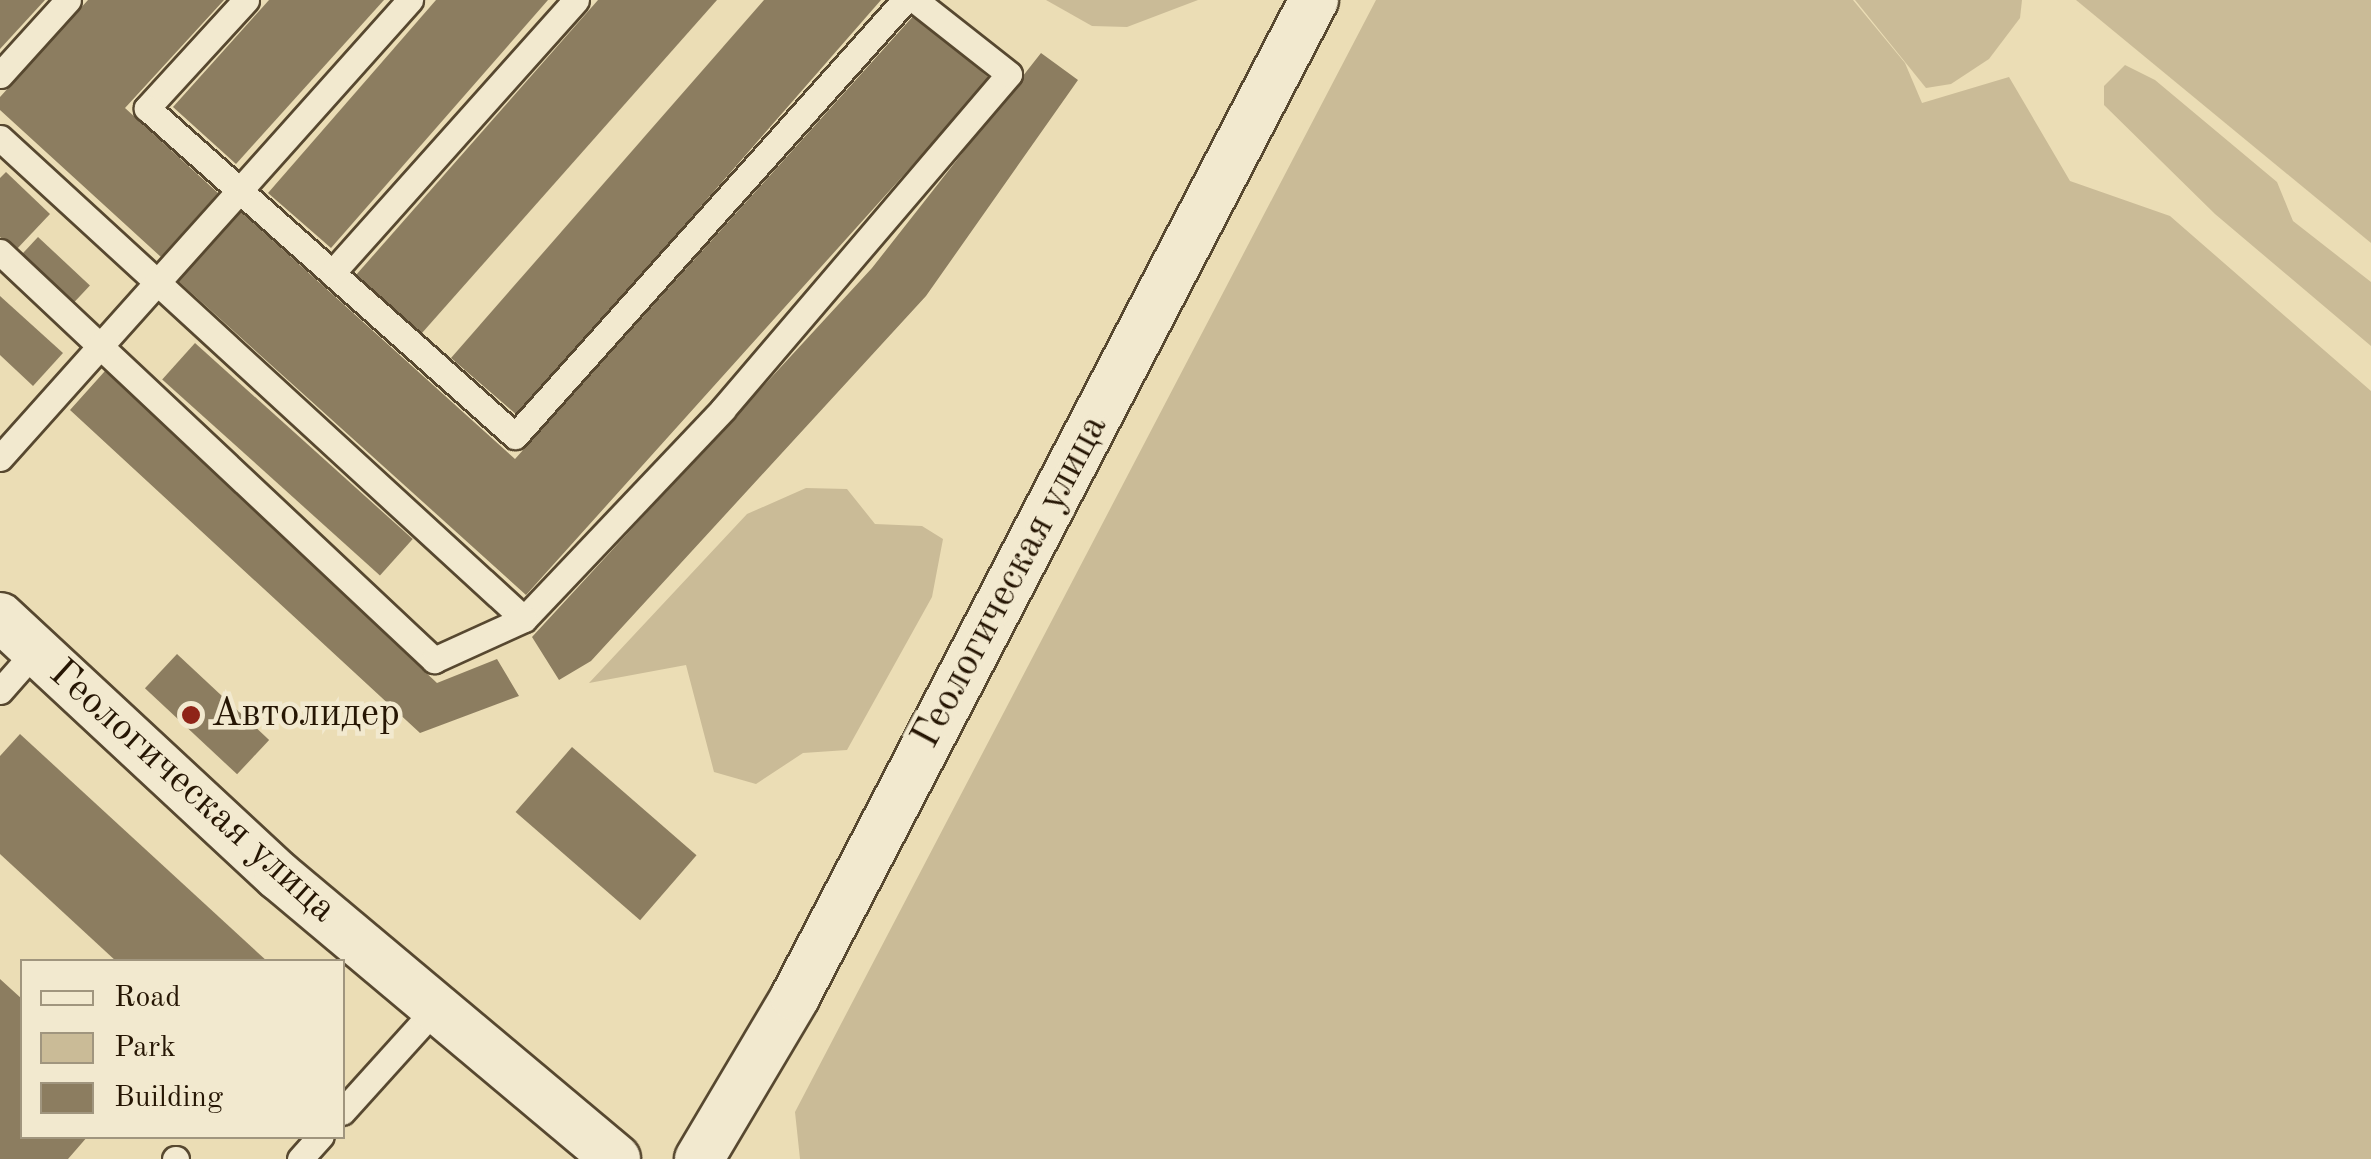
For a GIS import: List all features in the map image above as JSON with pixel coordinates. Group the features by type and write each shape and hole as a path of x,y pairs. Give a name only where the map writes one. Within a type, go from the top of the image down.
{"street":[{"name":"Геологическая улица","path":"698,1159 795,997 1314,0"},
{"name":"Геологическая улица","path":"0,617 279,876 616,1159"}],"lane":[{"path":"0,76 68,0"},
{"path":"246,0 148,108 515,436 904,0"},
{"path":"0,458 410,0"},
{"path":"332,273 576,0"},
{"path":"0,252 434,660 524,619 723,409 1008,74 916,0"},
{"path":"0,138 524,619"},
{"path":"0,690 36,650"},
{"path":"345,1109 436,1008"},
{"path":"300,1159 317,1139"}],"green space":[{"path":"1046,0 1198,0 1127,27 1092,26"},
{"path":"1376,0 1853,0 1905,63 1922,103 2009,77 2070,181 2170,216 2371,391 2371,1159 800,1159 795,1112"},
{"path":"1855,0 2022,0 2020,18 1989,59 1951,84 1926,88"},
{"path":"2076,0 2371,0 2371,243"},
{"path":"2125,65 2155,80 2277,182 2293,221 2371,282 2371,346 2215,214 2104,105 2104,86"},
{"path":"806,488 847,489 875,524 922,526 943,539 932,597 847,750 803,753 756,784 714,772 686,665 589,683 747,514"}],"building":[{"path":"0,0 45,0 0,49"},
{"path":"88,0 224,0 125,108 218,193 161,257 0,110 0,97"},
{"path":"269,0 384,0 236,164 173,107"},
{"path":"436,0 548,0 331,248 268,193"},
{"path":"598,0 717,0 422,333 356,275"},
{"path":"764,0 881,0 518,416 451,358"},
{"path":"916,13 990,79 526,595 176,279 239,210 515,459"},
{"path":"1041,53 1078,80 926,296 591,661 559,680 532,637 872,268"},
{"path":"6,172 50,214 15,251 0,237 0,178"},
{"path":"38,237 90,285 69,307 18,259"},
{"path":"0,296 63,353 33,386 0,355"},
{"path":"195,343 413,539 380,575 162,379"},
{"path":"105,371 437,683 497,659 519,696 420,733 70,410"},
{"path":"177,654 269,740 237,774 145,688"},
{"path":"20,734 265,959 114,959 0,854 0,756"},
{"path":"572,747 697,855 640,920 516,812"},
{"path":"0,979 20,997 20,1139 85,1139 68,1159 0,1159"}],"place":[{"name":"Автолидер","path":"191,715"}]}
